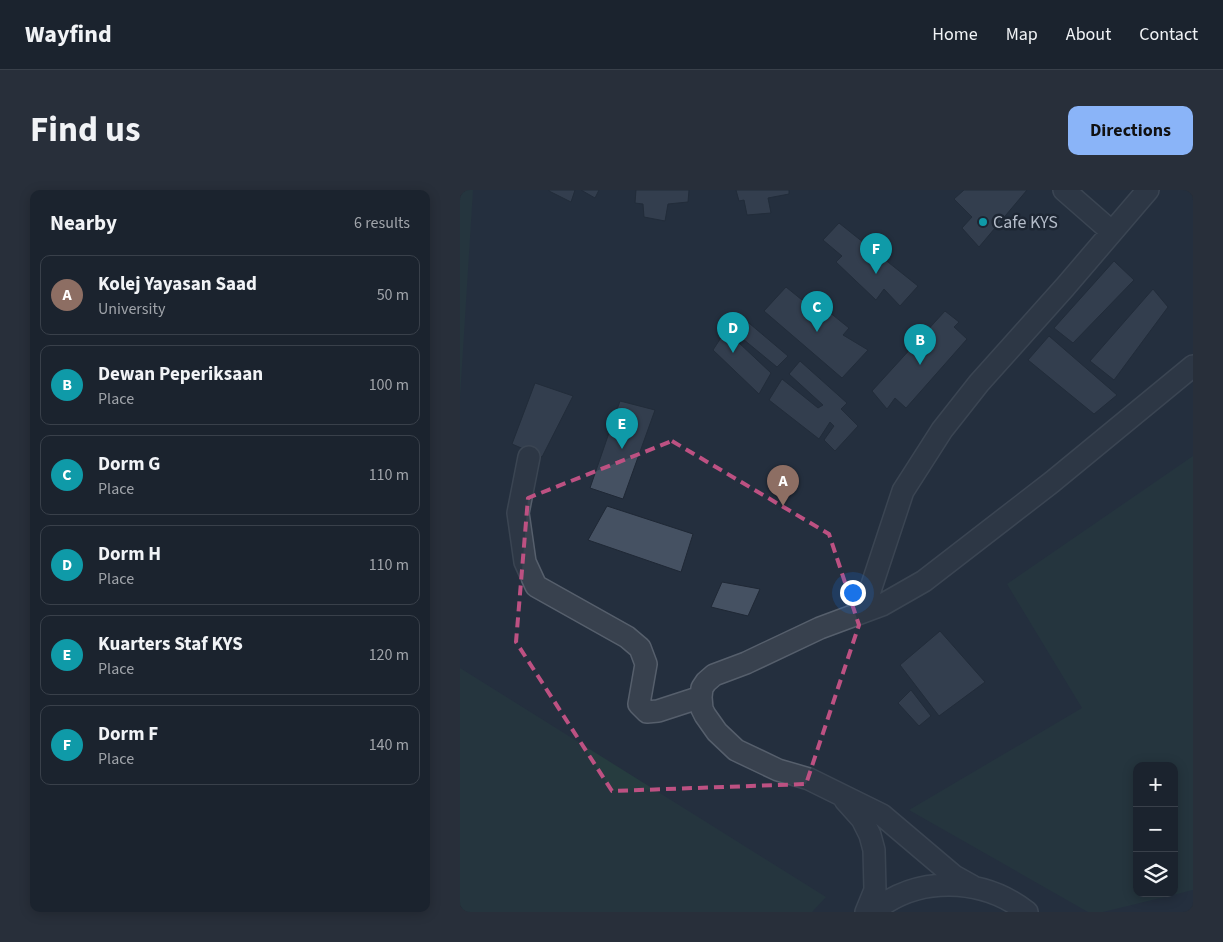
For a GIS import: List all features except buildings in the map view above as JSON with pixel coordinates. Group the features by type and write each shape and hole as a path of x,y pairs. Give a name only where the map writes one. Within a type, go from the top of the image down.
{"street":[{"path":"1064,190 1112,232"},
{"path":"863,612 903,491 942,430 979,383 1148,190"},
{"path":"972,886 954,876 882,815 809,779 778,770 736,750 716,732 702,709 702,688 714,675 820,628 882,605 924,581 1052,482 1193,366"},
{"path":"529,457 518,513 525,562 536,586 627,637 640,648 646,664 639,704 647,712 658,711 701,697"},
{"path":"840,795 862,819 870,835 874,850 875,890 866,912"},
{"path":"873,912 901,894 924,887 948,884 972,886 995,892 1027,912"}],"highlighted area":[{"path":"672,441 829,534 859,625 806,784 612,791 516,642 528,498"}],"green space":[{"path":"460,190 473,190 460,398"},
{"path":"1193,456 1193,890 1178,894 1178,762 1133,762 1133,897 1164,897 1103,912 1088,912 909,810 1082,708 1007,584"},
{"path":"460,668 826,897 812,912 460,912"}],"place":[{"name":"Cafe KYS","path":"983,222"},
{"name":"Dorm F","path":"876,274"},
{"name":"Dorm G","path":"817,332"},
{"name":"Dorm H","path":"733,353"},
{"name":"Dewan Peperiksaan","path":"920,365"},
{"name":"Kuarters Staf KYS","path":"622,449"},
{"name":"Kolej Yayasan Saad","path":"783,506"}]}
